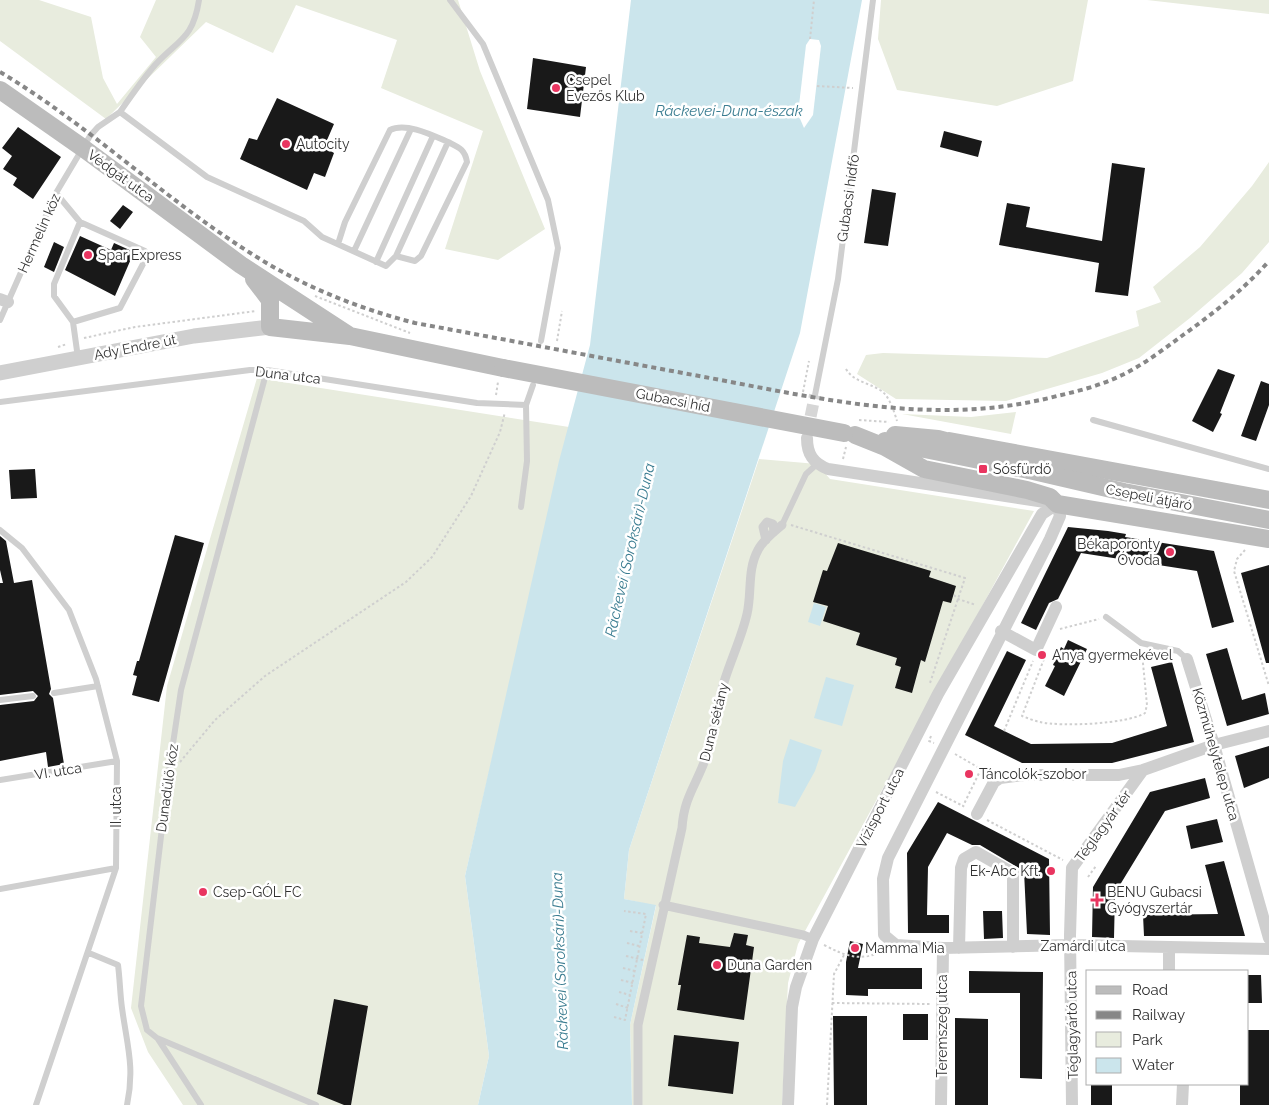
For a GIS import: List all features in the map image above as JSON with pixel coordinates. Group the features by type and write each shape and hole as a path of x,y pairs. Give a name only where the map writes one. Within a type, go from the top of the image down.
{"main road":[{"name":"Védgát utca","path":"0,90 83,148 241,265 350,336"},
{"name":"Védgát utca","path":"241,265 270,300 270,327 350,336 501,373"},
{"name":"Gubacsi híd","path":"501,373 848,438"},
{"name":"Csepeli átjáró","path":"848,438 909,434 949,441 1030,470"},
{"name":"Csepeli átjáró","path":"848,438 1030,470 1124,492 1269,520"},
{"path":"848,438 884,447 924,469 1027,490 1050,497 1057,504 1269,539"},
{"path":"949,441 1269,500"}],"street":[{"name":"Ady Endre út","path":"0,373 194,336 270,327"},
{"path":"806,438 806,448 818,464 828,469 1057,504"},
{"name":"Vízisport utca","path":"788,1105 792,1007 796,987 813,939 938,694 1042,514 1057,504 1060,516 1050,539 888,858 883,878 884,935 896,945"},
{"name":"Duna sétány","path":"638,1105 638,1025 663,905 682,828 684,809 705,761 713,735 717,708 725,677 742,636 748,611 753,565 758,550 766,540 763,527 767,522 773,524 774,532 783,524"},
{"path":"1033,530 1050,539"},
{"path":"1002,631 1036,650 1056,607"},
{"name":"Közműhelytelep utca","path":"1188,659 1269,938"},
{"path":"1214,745 1269,731"},
{"name":"Téglagyár tér","path":"977,814 994,782 1000,778 1024,775 1119,775 1143,770 1214,745"},
{"name":"Téglagyár tér","path":"1071,945 1072,868 1143,770"},
{"path":"959,948 960,868 964,859 976,852 1013,873 1014,947"},
{"path":"663,905 803,935 813,939"},
{"name":"Zamárdi utca","path":"896,945 942,948 1071,945 1269,949"},
{"name":"Téglagyártó utca","path":"1071,945 1072,1105"},
{"path":"1169,947 1170,970"},
{"name":"Teremszeg utca","path":"941,1105 942,948"},
{"path":"1182,1105 1183,1085"}],"lane":[{"path":"199,0 190,31 142,79 120,112 208,177 304,221 322,237 386,266 396,256 448,142"},
{"path":"450,0 483,44 548,200 558,248 541,341"},
{"name":"Gubacsi hídfő","path":"815,394 838,279 873,0"},
{"name":"Hermelin köz","path":"0,320 4,301 56,192 98,127 120,112"},
{"path":"338,244 344,222 390,130 395,128 411,129 460,148 466,154 467,162 421,256 415,261 396,256"},
{"path":"354,252 411,129"},
{"path":"376,262 433,136"},
{"path":"56,192 80,222 145,252 143,264 120,308 73,322"},
{"path":"78,358 73,322 54,296 54,284 80,222"},
{"name":"Duna utca","path":"0,402 241,371 267,370 477,404 526,405"},
{"name":"Dunadűlő köz","path":"201,1105 157,1038 147,1030 141,1006 168,777 181,690 267,370"},
{"path":"521,507 527,462 526,405 533,385"},
{"path":"1093,420 1269,469"},
{"path":"783,524 806,474 818,464"},
{"name":"II. utca","path":"0,530 22,548 69,610 98,686 116,761 116,868 89,953 36,1105"},
{"name":"Közműhelytelep utca","path":"1106,618 1141,643 1178,651 1188,659"},
{"path":"54,693 98,686"},
{"path":"0,700 33,696"},
{"name":"VI. utca","path":"0,780 116,761"},
{"path":"0,889 116,868"},
{"path":"89,953 118,965 122,1009 131,1054 132,1085 127,1105"},
{"path":"157,1038 316,1105"},
{"path":"298,1098 303,1105"}],"path":[{"path":"810,39 814,0"},
{"path":"817,86 863,88"},
{"path":"556,341 562,311"},
{"path":"804,392 809,361"},
{"path":"846,369 851,378 882,390 893,409 898,423"},
{"path":"495,400 501,373"},
{"path":"168,777 215,720 264,676 406,582 432,557 471,496 500,432 506,405"},
{"path":"842,462 848,438"},
{"path":"783,524 965,578 929,682 938,694"},
{"path":"1248,535 1244,552 1237,559 1234,571 1269,686"},
{"path":"954,595 958,600 988,609"},
{"path":"1057,630 1106,618"},
{"path":"1042,663 1022,716 1042,723 1092,724 1138,718 1145,713 1147,705 1141,643"},
{"path":"1004,731 1036,654"},
{"path":"953,753 981,769"},
{"path":"942,796 963,806"},
{"path":"992,822 1069,863"},
{"path":"1088,877 1096,866"},
{"path":"614,1017 625,1020 646,914 624,911"},
{"path":"630,930 642,934"},
{"path":"627,943 640,946"},
{"path":"835,951 844,955 868,958 896,945"},
{"path":"827,1105 834,974 844,955"},
{"path":"626,956 651,961"},
{"path":"623,968 635,971"},
{"path":"621,980 633,983"},
{"path":"619,992 630,995"},
{"path":"832,1003 942,1004"},
{"path":"616,1004 628,1008"}],"green space":[{"path":"0,0 39,0 91,17 103,78 117,104 156,57 140,37 156,0 458,0 480,71 545,229 498,260 445,249 483,131 381,88 397,40 296,5 273,53 206,22 106,119 0,41"},
{"path":"881,0 1088,0 1073,81 997,106 897,90 878,39"},
{"path":"1147,0 1269,0 1269,14"},
{"path":"1269,162 1269,242 1242,273 1190,318 1139,358 1102,373 1006,401 896,399 857,374 866,355 883,353 1047,358 1139,326 1136,311 1161,302 1153,287 1200,247 1252,186"},
{"path":"257,378 569,427 465,876 489,1056 478,1105 183,1105 148,1052 131,1008 167,686"},
{"path":"1016,412 1011,434 902,414 971,417"},
{"path":"759,459 817,464 830,479 1034,511 798,944 788,983 782,1105 632,1105 630,1025 656,906 624,899 629,850"}],"water":[{"name":"Ráckevei-Duna-észak","path":"631,0 862,0 800,333 629,850 624,899 656,905 630,1025 632,1105 478,1105 489,1056 465,876 559,461 590,345"},
{"path":"814,603 826,607 820,626 808,622"},
{"path":"826,677 854,685 842,726 814,718"},
{"path":"790,739 822,750 815,771 795,807 778,803 783,761"}],"pier":[{"path":"810,39 819,40 821,46 813,115 804,128 798,114 806,45"}],"building":[{"name":"Csepel Evezős Klub","path":"533,58 586,67 580,117 527,109"},
{"name":"Autocity","path":"277,98 334,124 324,147 334,153 325,177 314,173 307,190 240,159 249,138 257,140"},
{"path":"18,127 61,157 33,199 13,185 17,178 3,169 12,156 2,148"},
{"path":"944,131 982,141 978,157 940,147"},
{"path":"1112,163 1145,168 1128,296 1095,292 1099,263 999,245 1007,203 1030,207 1026,227 1102,241"},
{"path":"872,189 896,193 888,246 864,243"},
{"path":"123,205 133,212 120,229 110,221"},
{"path":"80,236 111,250 114,243 134,252 115,296 65,270"},
{"path":"54,242 64,247 54,272 44,267"},
{"path":"1218,369 1235,375 1220,413 1222,414 1213,432 1192,421"},
{"path":"1261,381 1269,384 1269,405 1256,441 1241,436"},
{"path":"35,469 37,498 11,499 9,470"},
{"path":"1068,527 1108,531 1126,534 1125,537 1214,551 1234,622 1212,628 1197,571 1081,553 1058,599 1049,603 1036,630 1021,623"},
{"path":"175,535 204,543 159,702 132,695 137,676 133,675 137,661 139,661"},
{"path":"0,536 6,541 14,583 32,580 51,689 49,694 53,698 64,764 48,767 46,752 0,761 0,705 34,701 38,696 33,691 0,695 0,583 3,583 0,570"},
{"path":"838,543 931,571 929,577 956,586 951,603 943,601 925,662 921,660 912,693 895,688 901,667 895,665 897,658 856,645 860,633 823,621 828,606 813,602 823,570 827,571"},
{"path":"1269,565 1269,663 1266,663 1241,573"},
{"path":"1068,640 1087,649 1064,696 1045,686 1055,666 1053,665 1061,647 1064,649"},
{"path":"1227,648 1242,700 1265,693 1269,714 1227,726 1206,654"},
{"path":"1007,651 1026,660 994,726 1031,744 1112,743 1167,726 1151,667 1172,662 1194,742 1112,763 1022,763 965,735"},
{"path":"1269,746 1269,778 1244,788 1235,756"},
{"path":"1205,778 1210,798 1165,811 1115,893 1114,938 1092,937 1093,887 1150,792"},
{"path":"938,802 1049,859 1050,935 1027,934 1024,871 980,845 972,845 947,833 928,867 927,915 949,915 949,933 908,933 907,853"},
{"path":"1217,819 1223,842 1191,849 1186,826"},
{"path":"1224,861 1245,936 1144,936 1143,915 1218,914 1205,865"},
{"path":"983,911 1002,911 1003,938 984,939"},
{"name":"Duna Garden","path":"734,933 748,935 746,945 754,947 744,1020 677,1010 681,985 678,985 687,935 700,937 699,943 730,947"},
{"path":"850,941 863,944 858,968 922,968 922,989 868,989 868,996 846,995 846,962"},
{"path":"969,971 1043,972 1042,1079 1020,1078 1020,993 969,993"},
{"path":"1249,975 1261,975 1262,1003 1249,1003"},
{"path":"334,999 368,1006 351,1105 344,1105 317,1094"},
{"path":"903,1014 928,1014 928,1040 903,1040"},
{"path":"833,1016 867,1016 867,1105 834,1105"},
{"path":"955,1018 988,1019 988,1105 955,1105"},
{"path":"1249,1030 1269,1030 1269,1105 1240,1105 1240,1085 1249,1085"},
{"path":"674,1035 739,1042 733,1094 668,1086"},
{"path":"1091,1085 1112,1085 1112,1105 1091,1105"}],"tunnel":[{"path":"807,434 815,395"}],"railway":[{"path":"0,72 65,115 220,233 271,266 330,295 415,323 840,402 926,410 969,409 1013,405 1098,385 1114,379 1146,362 1228,301 1269,261"}],"place":[{"name":"Csepel Evezős Klub","path":"556,88"},
{"name":"Autocity","path":"286,144"},
{"name":"Spar Express","path":"88,255"},
{"name":"Sósfürdő","path":"983,469"},
{"name":"Békaporonty Óvoda","path":"1170,552"},
{"name":"Anya gyermekével","path":"1042,655"},
{"name":"Táncolók-szobor","path":"969,774"},
{"name":"Ek-Abc Kft.","path":"1051,871"},
{"name":"Csep-GÓL FC","path":"203,892"},
{"name":"BENU Gubacsi Gyógyszertár","path":"1097,900"},
{"name":"Mamma Mia","path":"855,948"},
{"name":"Duna Garden","path":"717,965"}],"water label":[{"name":"Ráckevei (Soroksári)-Duna","path":"630,550"},
{"name":"Ráckevei (Soroksári)-Duna","path":"560,961"}]}
